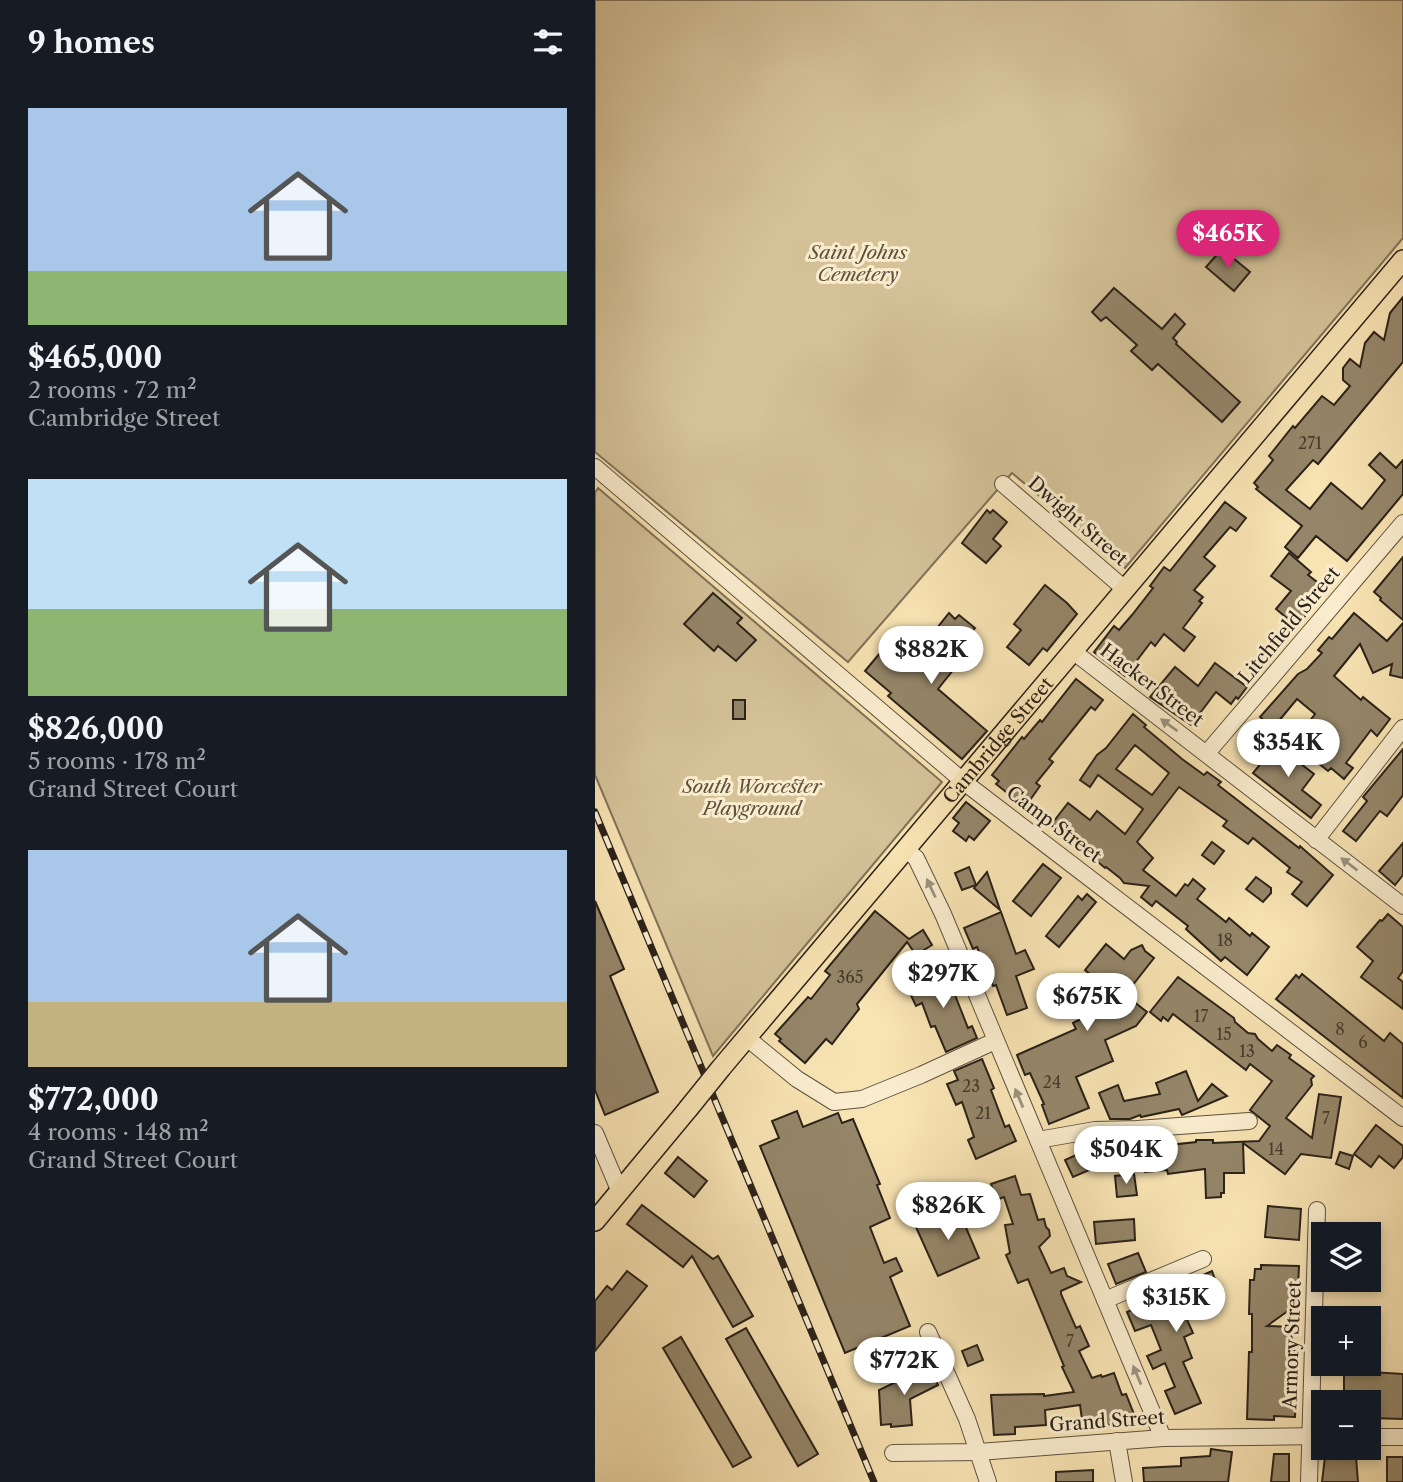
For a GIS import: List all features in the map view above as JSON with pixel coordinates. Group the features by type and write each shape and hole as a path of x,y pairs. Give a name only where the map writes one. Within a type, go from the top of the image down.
{"main road":[{"name":"Cambridge Street","path":"595,1221 1403,260"}],"street":[{"name":"Camp Street","path":"595,467 964,782 1403,1118"},
{"name":"Dwight Street","path":"1003,484 1126,590"},
{"name":"Litchfield Street","path":"1207,753 1403,523"},
{"name":"Hacker Street","path":"1074,652 1403,905"},
{"path":"1316,840 1403,728"},
{"path":"907,850 916,858 938,904 1163,1438"},
{"path":"747,1038 797,1079 834,1102 862,1099 995,1041"},
{"path":"1038,1140 1095,1130 1249,1121"},
{"path":"595,1133 620,1192"},
{"name":"Armory Street","path":"1316,1390 1317,1210"},
{"path":"1105,1300 1203,1259"},
{"path":"928,1332 967,1419 988,1482"},
{"name":"Grand Street","path":"893,1452 979,1452 1163,1438 1311,1436"},
{"path":"1381,1437 1403,1437"},
{"path":"1117,1441 1124,1482"},
{"name":"Armory Street","path":"1309,1482 1312,1460"}],"green space":[{"name":"Saint Johns Cemetery","path":"595,0 1403,0 1403,238 1125,568 1012,473 848,662 595,452"},
{"name":"South Worcester Playground","path":"598,488 942,782 713,1056 595,775 595,493"}],"building":[{"path":"1222,249 1250,272 1234,291 1206,267"},
{"path":"1114,288 1162,329 1175,314 1185,324 1173,338 1176,344 1240,402 1222,422 1158,364 1152,370 1131,351 1137,345 1106,317 1101,321 1092,312"},
{"path":"1403,297 1403,362 1318,464 1313,460 1286,490 1310,509 1331,483 1362,509 1385,480 1369,465 1380,453 1396,468 1403,460 1403,494 1347,561 1316,536 1298,558 1285,547 1302,526 1256,489 1258,487 1254,483 1273,460 1269,456 1322,396 1334,405 1350,386 1343,380 1343,368 1350,359 1360,367 1365,343 1374,332 1384,340 1390,313"},
{"path":"1225,502 1246,518 1236,531 1230,527 1204,557 1215,566 1194,590 1203,597 1199,601 1202,603 1183,628 1195,637 1184,651 1164,634 1155,646 1151,642 1125,676 1094,652 1114,626 1119,630 1153,588 1150,586 1164,567 1170,571"},
{"path":"987,510 990,513 993,510 1007,522 993,539 1001,546 986,563 962,543"},
{"path":"1289,553 1311,572 1308,575 1321,585 1315,592 1318,594 1303,611 1307,614 1296,626 1276,609 1291,591 1271,576"},
{"path":"1403,557 1403,620 1374,592"},
{"path":"1045,585 1077,614 1047,651 1043,648 1029,665 1007,647 1021,630 1014,624"},
{"path":"713,593 742,618 737,623 756,640 736,661 718,646 714,651 684,624"},
{"path":"949,613 955,619 959,615 975,628 957,648 965,655 938,689 987,731 962,759 888,696 891,693 865,671 891,644 916,664 930,646 926,642"},
{"path":"1354,613 1387,641 1403,623 1403,678 1390,675 1392,664 1373,673 1360,644 1334,676 1361,700 1363,697 1390,719 1377,736 1371,730 1346,763 1353,768 1344,779 1331,768 1328,771 1313,759 1325,743 1317,737 1321,732 1309,722 1315,714 1297,699 1273,728 1260,717 1298,674 1307,669 1322,653 1318,650 1329,637 1332,639"},
{"path":"1215,663 1247,687 1231,704 1216,692 1191,725 1150,697 1175,667 1198,686"},
{"path":"1076,679 1103,700 1095,710 1091,707 1049,759 1053,762 1036,783 1040,786 1025,807 996,784 999,781 992,775 1022,737 1024,739 1040,720 1042,722"},
{"path":"733,700 745,700 745,719 733,719"},
{"path":"1133,714 1146,725 1144,727 1182,759 1204,775 1207,772 1221,782 1218,785 1299,848 1300,846 1333,875 1307,906 1292,894 1302,882 1287,872 1290,868 1253,838 1248,844 1223,826 1227,821 1179,787 1137,842 1153,858 1143,870 1176,896 1185,884 1188,886 1193,879 1205,889 1197,899 1226,922 1229,918 1250,936 1252,933 1269,947 1247,975 1225,957 1221,961 1186,929 1188,926 1156,901 1152,906 1141,897 1149,886 1124,883 1051,825 1068,803 1090,820 1097,811 1125,834 1143,809 1098,775 1090,787 1080,780 1097,755 1106,748","holes":["1135,745 1169,773 1152,795 1116,769"]},
{"path":"1276,745 1314,774 1302,790 1321,805 1311,818 1253,773"},
{"path":"1403,749 1403,795 1387,816 1380,811 1356,841 1343,831 1367,801 1363,797"},
{"path":"966,802 990,821 974,840 969,836 966,841 953,831 959,823 953,818"},
{"path":"1212,842 1224,851 1214,864 1202,855"},
{"path":"1403,843 1403,875 1395,885 1379,871"},
{"path":"1043,864 1061,878 1031,916 1013,901"},
{"path":"969,867 976,885 962,890 955,873"},
{"path":"987,872 1000,910 974,888"},
{"path":"1256,877 1271,888 1271,893 1263,902 1246,889"},
{"path":"1087,894 1096,902 1059,947 1046,936 1078,896 1082,900"},
{"path":"595,901 624,969 610,976 658,1092 605,1115 595,1090"},
{"path":"875,911 909,939 923,930 932,945 916,955 907,942 857,1004 859,1009 832,1044 826,1039 805,1063 779,1041 781,1039 775,1034 808,997 811,999 830,975 825,971"},
{"path":"1001,912 1016,954 1025,950 1034,969 1016,976 1027,1008 1007,1015 996,985 993,986 977,947 973,949 964,928"},
{"path":"1388,914 1403,927 1403,971 1398,978 1403,982 1403,1009 1361,977 1373,961 1357,947"},
{"path":"1106,944 1124,959 1131,950 1142,945 1154,958 1125,995 1147,1012 1136,1026 1105,1040 1113,1061 1076,1077 1089,1108 1049,1124 1042,1105 1044,1104 1030,1073 1025,1075 1017,1055 1076,1029 1073,1023 1085,1017 1074,993 1099,982 1085,970"},
{"path":"942,971 947,981 949,980 968,1028 972,1026 977,1038 946,1052 935,1026 931,1027 922,1003 916,1006 907,987"},
{"path":"1302,974 1384,1041 1390,1033 1403,1044 1403,1098 1276,999 1296,975 1299,978"},
{"path":"1178,977 1234,1018 1248,1033 1255,1034 1272,1051 1277,1045 1291,1055 1289,1058 1314,1076 1311,1079 1312,1085 1286,1118 1312,1138 1319,1094 1341,1097 1331,1158 1301,1154 1285,1174 1243,1143 1244,1173 1224,1173 1224,1193 1221,1193 1221,1197 1206,1198 1205,1169 1168,1174 1167,1170 1145,1172 1143,1148 1196,1140 1213,1140 1213,1143 1259,1141 1270,1126 1250,1110 1272,1081 1250,1064 1246,1070 1173,1014 1168,1021 1163,1017 1161,1021 1150,1012"},
{"path":"982,1059 1005,1127 1009,1125 1016,1141 976,1159 968,1140 974,1137 962,1102 956,1105 947,1084 958,1080 954,1071"},
{"path":"1186,1071 1198,1101 1212,1084 1227,1096 1182,1115 1179,1109 1130,1119 1110,1119 1099,1093 1118,1085 1124,1101 1160,1094 1156,1083"},
{"path":"797,1111 803,1127 838,1113 842,1123 853,1119 880,1184 877,1185 890,1218 870,1227 884,1263 896,1258 902,1271 890,1277 910,1326 845,1353 760,1146 779,1138 772,1121"},
{"path":"1376,1125 1403,1146 1403,1157 1394,1168 1379,1156 1371,1167 1354,1154"},
{"path":"1094,1147 1101,1165 1073,1177 1065,1160"},
{"path":"1340,1152 1353,1156 1349,1169 1336,1164"},
{"path":"678,1157 707,1181 694,1197 665,1173"},
{"path":"1134,1174 1137,1195 1117,1197 1115,1176"},
{"path":"1015,1176 1021,1195 1030,1194 1038,1220 1044,1219 1049,1230 1050,1236 1039,1247 1051,1273 1064,1268 1067,1276 1081,1282 1061,1291 1061,1294 1076,1328 1080,1326 1089,1346 1079,1351 1092,1378 1114,1373 1122,1395 1126,1394 1137,1422 1083,1427 1080,1405 1045,1410 1046,1425 1015,1427 1015,1434 994,1435 991,1395 1044,1396 1074,1392 1028,1279 1018,1283 1006,1255 1010,1253 1005,1225 1013,1224 1004,1197 996,1200 991,1184"},
{"path":"642,1205 713,1259 718,1256 753,1316 733,1327 692,1256 683,1267 627,1224"},
{"path":"1268,1206 1301,1209 1299,1240 1265,1237"},
{"path":"958,1209 979,1258 938,1276 916,1227"},
{"path":"1134,1219 1135,1240 1096,1244 1094,1222"},
{"path":"1138,1253 1146,1272 1116,1284 1108,1264"},
{"path":"1261,1265 1299,1266 1298,1287 1293,1287 1292,1308 1267,1326 1292,1327 1291,1351 1298,1351 1295,1417 1274,1416 1274,1420 1247,1419 1249,1352 1252,1352 1250,1280 1254,1280 1255,1269 1261,1269"},
{"path":"627,1271 647,1286 595,1351 595,1301 607,1286 612,1290"},
{"path":"1212,1271 1222,1298 1209,1302 1208,1300 1183,1311 1193,1333 1184,1337 1192,1358 1183,1362 1201,1403 1175,1414 1165,1391 1175,1387 1165,1363 1153,1369 1147,1356 1161,1350 1151,1325 1135,1331 1127,1312 1174,1292 1172,1289"},
{"path":"746,1328 818,1454 798,1466 726,1339"},
{"path":"681,1337 751,1457 733,1467 663,1348"},
{"path":"977,1345 983,1360 968,1366 962,1351"},
{"path":"929,1366 938,1385 910,1399 912,1425 881,1425 879,1390"},
{"path":"1381,1373 1403,1374 1403,1419 1381,1418 1381,1390 1344,1390 1344,1376 1381,1376"},
{"path":"1211,1449 1232,1452 1228,1482 1144,1482 1143,1468 1181,1466 1181,1458 1210,1456"},
{"path":"1274,1454 1289,1454 1289,1482 1271,1482"},
{"path":"1387,1457 1403,1457 1403,1482 1387,1482"},
{"path":"1325,1460 1356,1460 1358,1482 1322,1482"},
{"path":"1093,1470 1093,1482 1056,1482 1056,1472"}],"railway":[{"path":"595,812 874,1482"}]}
